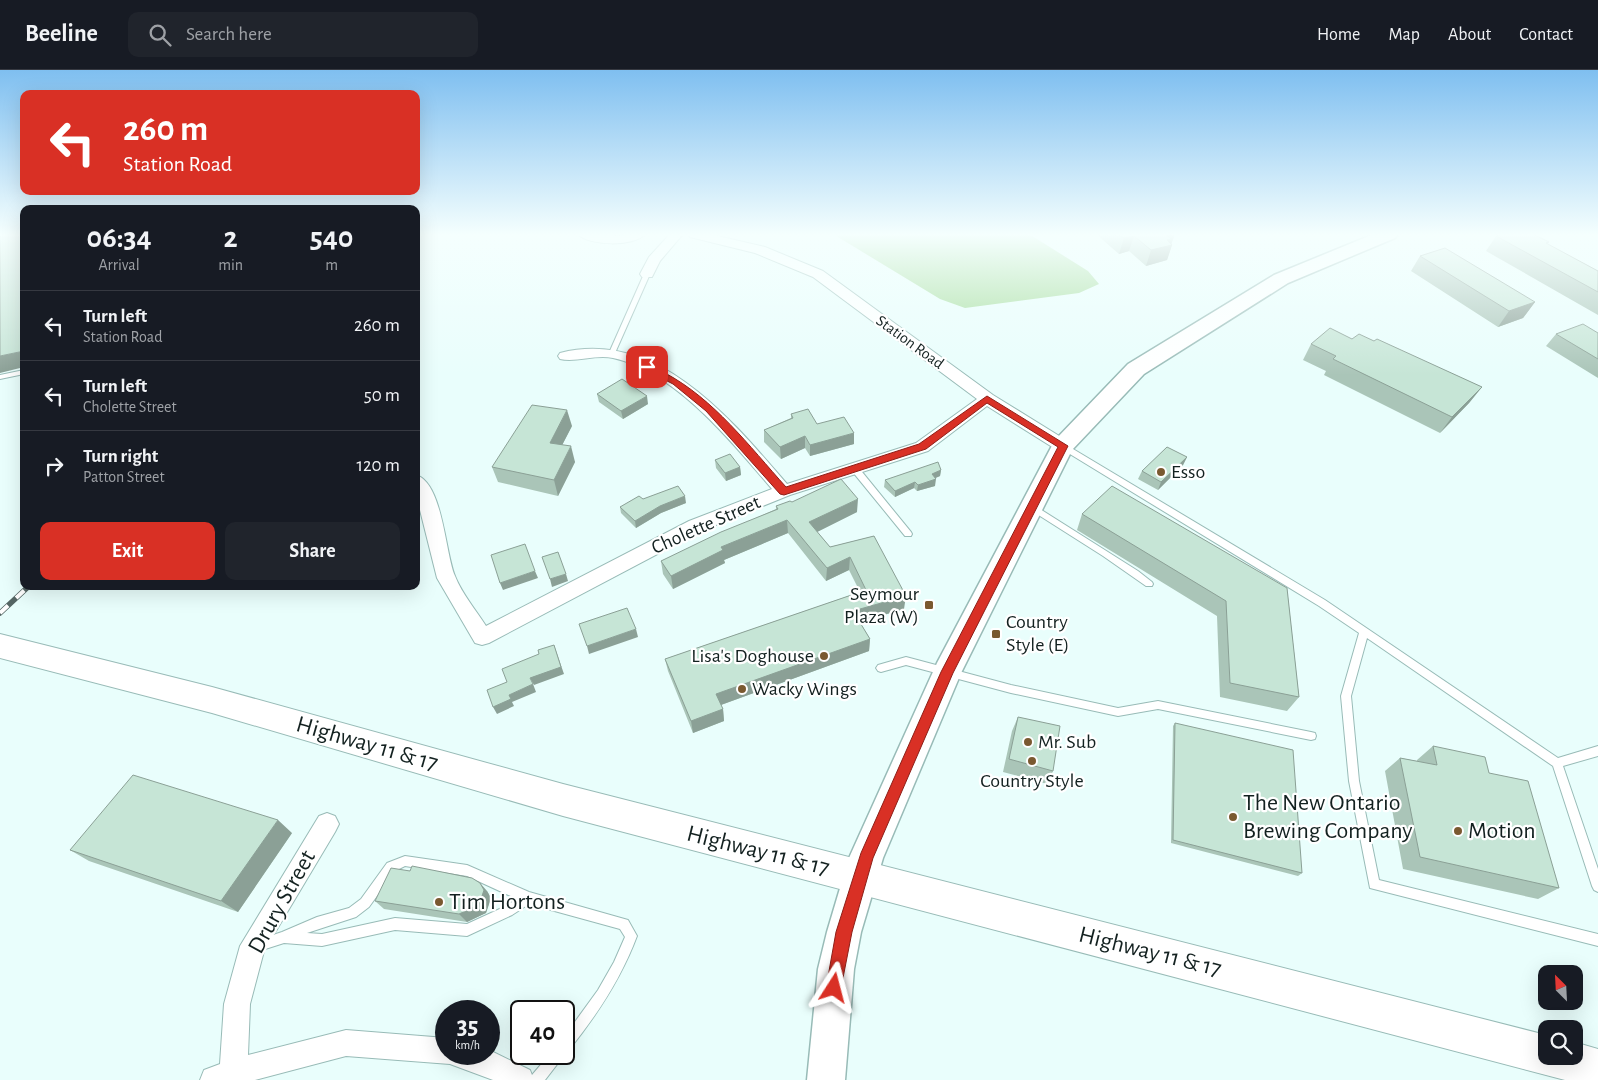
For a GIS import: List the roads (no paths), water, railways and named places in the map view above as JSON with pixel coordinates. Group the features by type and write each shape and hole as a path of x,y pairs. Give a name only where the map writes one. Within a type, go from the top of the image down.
{"highway":[{"name":"Highway 11 & 17","path":"0,646 212,700 563,800 1538,1053"},
{"path":"1583,1065 1598,1069"}],"street":[{"name":"Station Road","path":"828,281 987,399 1063,446"},
{"path":"822,1070 836,969 860,876 947,672 1063,446 1136,369 1278,281"},
{"path":"565,356 591,352 612,353 662,373 696,396 725,424 784,491"},
{"name":"Cholette Street","path":"420,487 426,495 446,578 482,637 695,526 784,491 922,447 987,399"},
{"name":"Drury Street","path":"223,1076 237,1004 253,946 327,824"},
{"path":"223,1076 346,1043 435,1051"},
{"path":"492,1065 520,1080"}],"lane":[{"path":"612,353 644,281"},
{"path":"0,377 20,373"},
{"path":"1063,446 1322,603 1557,763 1598,886"},
{"path":"855,469 908,534"},
{"path":"1032,507 1079,539 1128,568 1149,584"},
{"path":"1364,631 1346,696 1354,781 1374,884 1598,940"},
{"path":"881,668 906,660 1011,689 1118,712 1158,706 1310,736"},
{"path":"1557,763 1598,751"},
{"path":"253,946 282,938 317,922 352,913 365,903 391,867 405,862 467,871 528,898 624,924 631,936 622,963 575,1033"},
{"path":"282,938 322,940 395,924 467,930 508,911 528,898"},
{"path":"537,1080 549,1065"}],"railway":[{"path":"0,613 25,590"}],"place":[{"name":"Esso","path":"1161,472"},
{"name":"Seymour Plaza (W)","path":"929,605"},
{"name":"Country Style (E)","path":"996,634"},
{"name":"Lisa's Doghouse","path":"824,656"},
{"name":"Wacky Wings","path":"742,689"},
{"name":"Mr. Sub","path":"1028,742"},
{"name":"Country Style","path":"1032,761"},
{"name":"The New Ontario Brewing Company","path":"1233,817"},
{"name":"Motion","path":"1458,831"},
{"name":"Tim Hortons","path":"439,902"}]}
